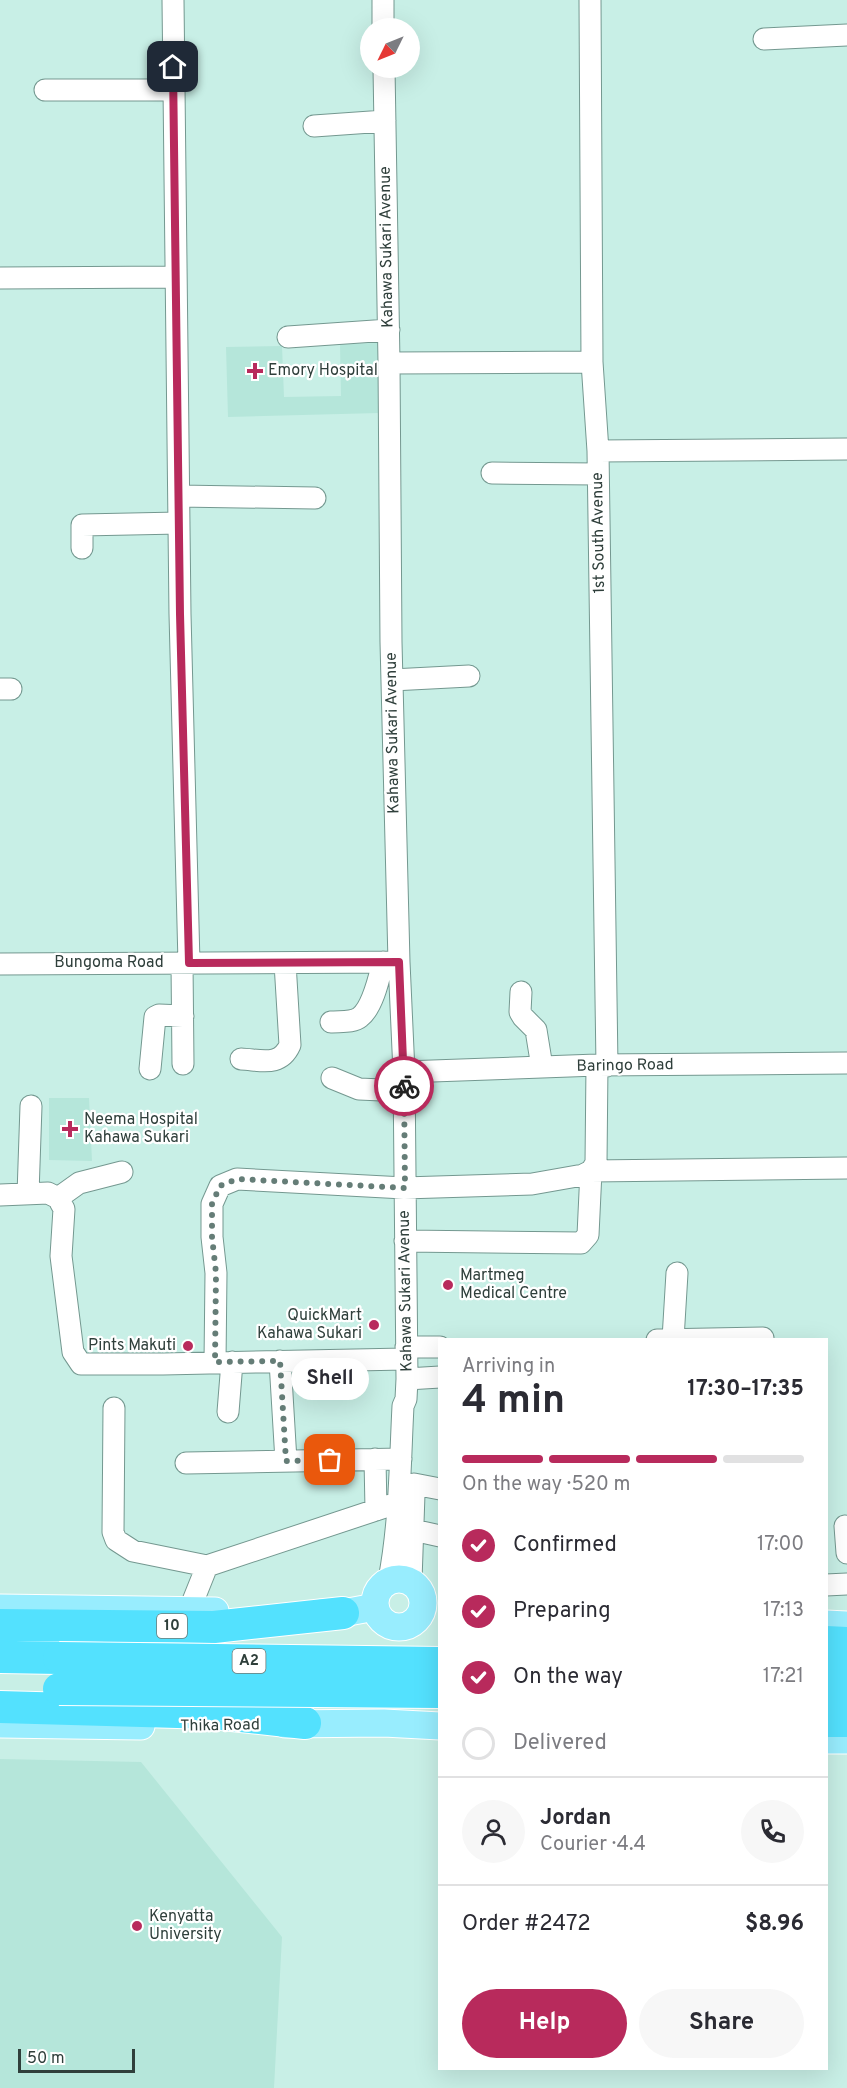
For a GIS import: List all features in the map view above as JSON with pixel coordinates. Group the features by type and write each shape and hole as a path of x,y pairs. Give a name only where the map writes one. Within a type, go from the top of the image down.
{"highway":[{"name":"10","path":"0,1625 214,1627 343,1613"},
{"path":"828,1642 847,1643"},
{"name":"A2","path":"0,1657 59,1674 438,1692"},
{"name":"A2","path":"0,1687 59,1674 438,1663"},
{"path":"828,1667 847,1668"},
{"path":"828,1698 847,1699"},
{"path":"0,1707 213,1713 305,1723"},
{"path":"828,1721 847,1721"}],"main road":[{"path":"0,1608 343,1613 405,1617 423,1603 421,1593 400,1580 378,1590 375,1596 405,1617"},
{"path":"392,1724 405,1617"},
{"path":"828,1624 847,1625"},
{"name":"Thika Road","path":"0,1724 194,1727 305,1723 438,1726"},
{"path":"828,1740 847,1740"}],"street":[{"path":"172,0 186,963 183,1064"},
{"path":"383,0 383,18"},
{"name":"1st South Avenue","path":"405,1241 581,1243 588,1235 591,1171 596,1163 602,1066 598,450 592,362 590,0"},
{"path":"764,39 847,35"},
{"name":"Kahawa Sukari Avenue","path":"384,78 392,680 391,962 404,1082 406,1371 396,1547 400,1580"},
{"path":"45,90 174,90"},
{"path":"314,126 385,121"},
{"path":"0,278 176,277"},
{"path":"288,337 388,330"},
{"path":"389,363 592,362"},
{"path":"598,450 847,449"},
{"path":"492,473 598,474"},
{"path":"178,496 315,498"},
{"path":"82,548 82,525 179,523"},
{"path":"392,680 469,676"},
{"path":"331,1022 353,1020 361,1016 391,962"},
{"name":"Bungoma Road","path":"0,964 391,962"},
{"path":"241,1059 278,1060 290,1045 285,963"},
{"path":"521,992 520,1012 536,1030 542,1067"},
{"path":"150,1069 155,1017 159,1015 183,1016"},
{"name":"Baringo Road","path":"332,1078 359,1089 542,1067 847,1063"},
{"path":"28,1194 31,1106"},
{"path":"228,1412 212,1237 212,1204 220,1186 237,1179 405,1188 532,1184 583,1175 591,1171 847,1168"},
{"path":"58,1198 79,1183 122,1172"},
{"path":"0,1195 48,1193 58,1198 64,1209 61,1256 73,1352 81,1364 280,1361 406,1371 438,1377"},
{"path":"665,1338 677,1273"},
{"path":"406,1371 438,1348"},
{"path":"280,1361 286,1461"},
{"name":"Kahawa Sukari Avenue","path":"400,1580 413,1530 411,1404 406,1371"},
{"path":"114,1408 113,1532 116,1540 133,1551 207,1566 400,1502"},
{"path":"375,1459 376,1510"},
{"path":"186,1463 400,1459"},
{"path":"414,1484 438,1489"},
{"path":"844,1526 847,1554"},
{"path":"413,1530 438,1536"},
{"path":"189,1611 207,1566"},
{"path":"828,1585 847,1584"}],"shaded area":[{"name":"Emory Hospital","path":"377,343 379,413 228,417 226,347 282,346 284,397 341,396 340,344"},
{"name":"Neema Hospital Kahawa Sukari","path":"49,1098 89,1098 92,1161 49,1160"},
{"name":"Kenyatta University","path":"0,1759 141,1762 282,1937 274,2088 0,2088"}],"way so far":[{"path":"330,1460 286,1461 280,1361 215,1362 217,1311 212,1204 220,1186 237,1179 405,1188 404,1086"}],"place":[{"name":"Emory Hospital","path":"255,371"},
{"name":"Neema Hospital Kahawa Sukari","path":"70,1129"},
{"name":"Martmeg Medical Centre","path":"448,1285"},
{"name":"QuickMart Kahawa Sukari","path":"374,1325"},
{"name":"Pints Makuti","path":"188,1346"},
{"name":"Shell","path":"330,1460"},
{"name":"Kenyatta University","path":"137,1926"}],"route":[{"path":"173,67 180,614 189,963 399,962 404,1086"}]}
